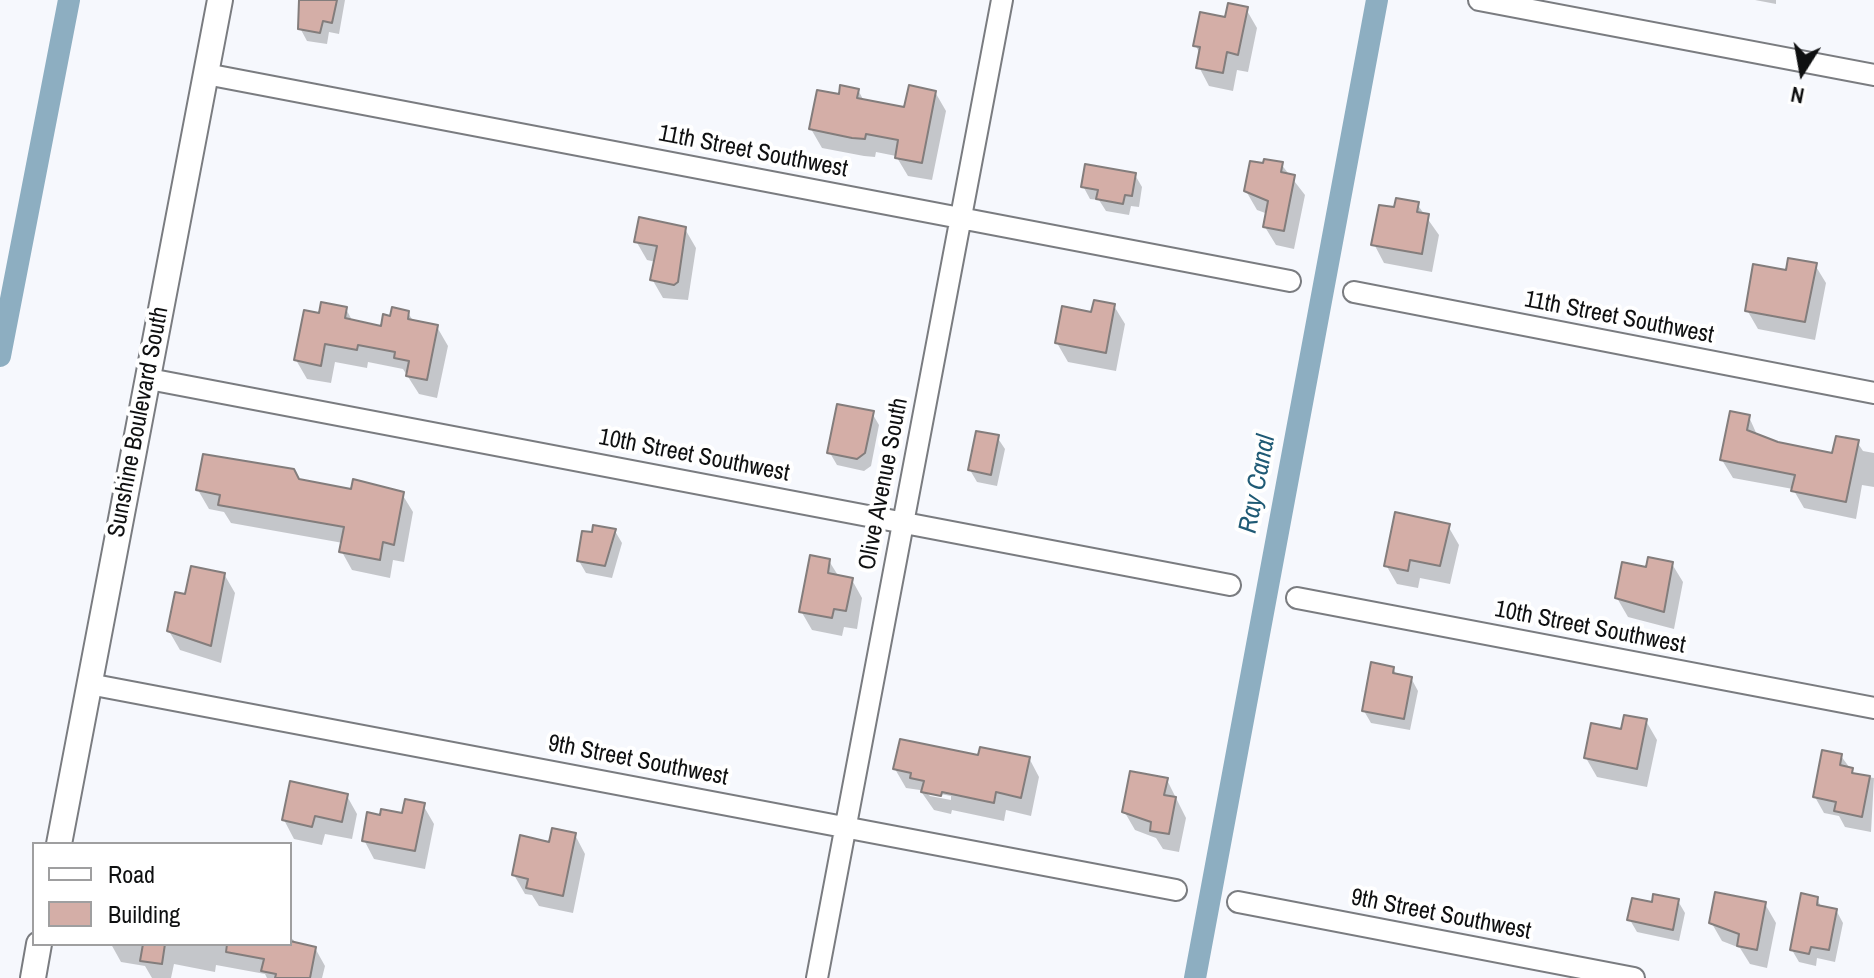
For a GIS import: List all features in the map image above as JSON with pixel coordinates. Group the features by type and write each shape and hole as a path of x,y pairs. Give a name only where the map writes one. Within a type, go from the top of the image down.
{"street":[{"name":"Sunshine Boulevard South","path":"59,842 220,0"},
{"name":"Olive Avenue South","path":"817,978 1002,0"},
{"path":"1479,0 1874,75"},
{"name":"11th Street Southwest","path":"206,74 1290,281"},
{"name":"11th Street Southwest","path":"1354,292 1874,393"},
{"name":"10th Street Southwest","path":"149,379 1230,585"},
{"name":"10th Street Southwest","path":"1297,598 1874,708"},
{"name":"9th Street Southwest","path":"89,684 1176,890"},
{"name":"9th Street Southwest","path":"1238,902 1634,978"},
{"path":"33,978 39,946"}],"building":[{"path":"299,0 337,0 332,23 323,21 320,33 298,29"},
{"path":"1228,3 1248,7 1238,55 1227,52 1223,73 1196,68 1200,47 1193,46 1200,12 1225,17"},
{"path":"840,85 859,89 857,98 904,107 909,85 936,91 922,163 895,158 898,140 866,134 865,139 852,138 809,129 817,90 839,94"},
{"path":"1264,159 1283,162 1281,172 1295,175 1284,231 1263,227 1268,201 1244,191 1250,161 1263,163"},
{"path":"1085,164 1136,173 1132,196 1125,195 1123,204 1096,199 1098,190 1081,187"},
{"path":"1396,198 1419,202 1417,212 1429,214 1422,254 1371,245 1379,205 1394,207"},
{"path":"639,217 686,227 678,282 674,285 650,280 657,246 634,242"},
{"path":"1788,258 1817,263 1805,322 1745,311 1753,264 1786,270"},
{"path":"1094,300 1115,304 1106,353 1055,343 1062,306 1091,312"},
{"path":"321,302 347,307 345,318 381,326 383,314 390,316 392,307 409,311 408,319 438,325 427,380 406,376 409,361 394,358 395,352 358,345 357,350 325,344 321,366 294,360 304,310 319,313"},
{"path":"837,404 874,411 865,453 857,459 827,453"},
{"path":"1730,411 1750,415 1747,430 1778,442 1832,453 1836,436 1859,440 1846,502 1791,491 1795,475 1720,460"},
{"path":"976,431 999,435 991,475 968,470"},
{"path":"203,454 294,469 299,479 351,489 353,479 404,492 394,545 383,542 380,560 339,552 344,527 218,505 220,495 196,490"},
{"path":"1395,512 1450,524 1440,566 1410,560 1408,571 1384,566"},
{"path":"593,525 616,529 605,566 577,561 582,531 592,532"},
{"path":"810,555 830,559 828,573 853,578 846,611 834,609 832,618 799,612"},
{"path":"1648,557 1673,562 1664,612 1615,598 1622,562 1646,567"},
{"path":"191,566 225,573 211,646 167,631 175,592 185,594"},
{"path":"1371,662 1394,667 1393,673 1412,677 1404,719 1362,711"},
{"path":"1624,715 1647,719 1637,769 1584,758 1591,723 1621,729"},
{"path":"900,739 978,755 980,747 1030,757 1021,798 996,792 994,803 942,792 941,796 921,792 924,781 910,778 911,773 893,769"},
{"path":"1822,750 1842,754 1840,765 1853,768 1852,773 1870,776 1862,817 1834,811 1836,802 1813,797"},
{"path":"1130,771 1168,778 1164,795 1176,797 1169,834 1150,831 1151,822 1122,812"},
{"path":"290,781 348,794 342,822 315,816 312,827 282,820"},
{"path":"405,799 425,803 415,851 362,841 367,812 380,815 381,809 402,813"},
{"path":"552,828 576,833 563,896 526,888 528,879 512,875 520,835 549,842"},
{"path":"1715,892 1766,902 1757,950 1737,946 1739,934 1709,923"},
{"path":"1801,893 1818,897 1817,905 1837,909 1829,950 1811,947 1809,954 1790,950"},
{"path":"1653,894 1679,899 1673,930 1627,920 1632,898 1652,902"},
{"path":"292,941 316,947 310,978 275,978 276,974 261,971 264,959 226,952 227,946 292,946"},
{"path":"143,946 165,946 162,964 140,961"}],"waterway":[{"path":"0,356 69,0"},
{"name":"Ray Canal","path":"1195,978 1377,0"}]}
